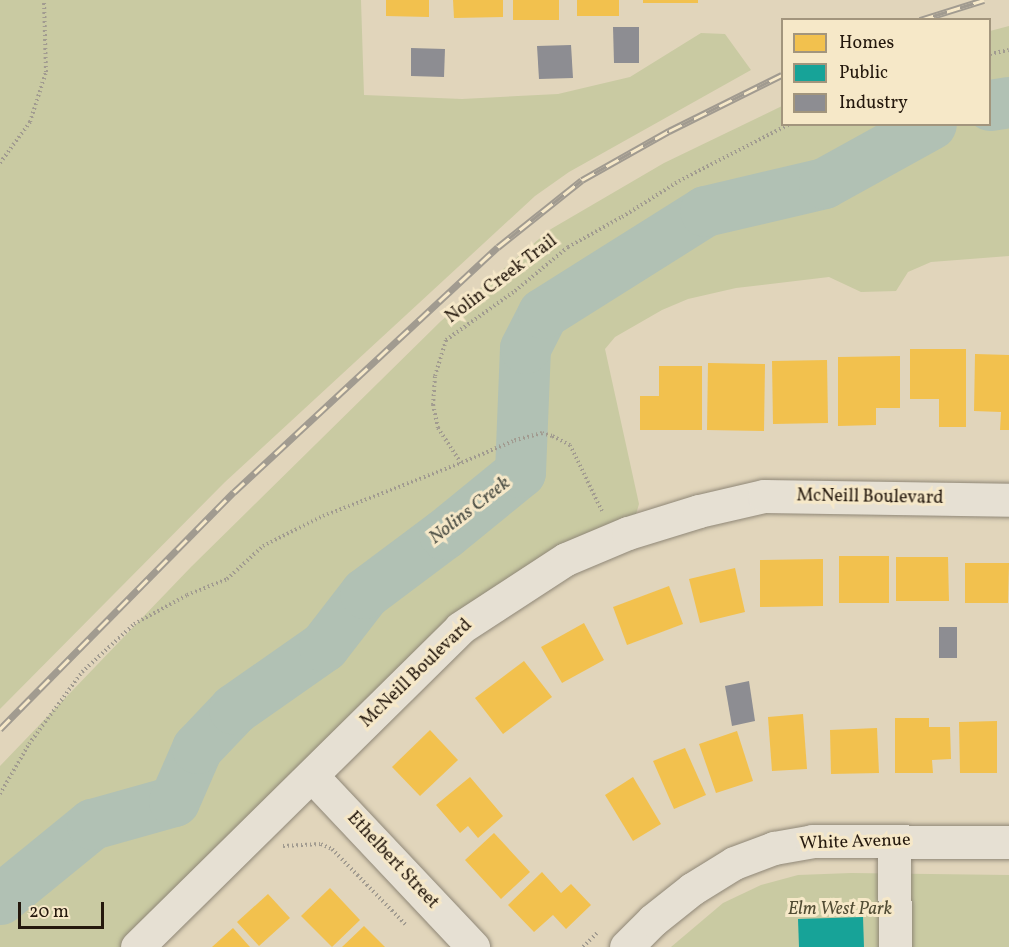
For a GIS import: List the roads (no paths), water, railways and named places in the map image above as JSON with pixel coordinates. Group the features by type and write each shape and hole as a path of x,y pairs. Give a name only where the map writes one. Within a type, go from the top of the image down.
{"street":[{"name":"McNeill Boulevard","path":"137,947 460,628 566,560 615,539 699,511 764,496 1009,500"},
{"name":"Ethelbert Street","path":"312,776 472,947"},
{"name":"White Avenue","path":"626,947 653,920 692,889 734,863 774,848 812,841 1009,842"},
{"path":"894,841 895,947"}],"waterway":[{"name":"Nolins Creek","path":"991,105 1009,102"},
{"name":"Nolins Creek","path":"0,899 92,824 174,801 197,748 234,709 324,646 365,593 444,534 520,472 525,348 543,313 705,211 824,183 927,126"}],"railway":[{"path":"926,18 984,0"},
{"path":"0,729 234,492 498,247 582,180 669,131 781,75"}],"park label":[{"name":"Elm West Park","path":"840,910"}]}
